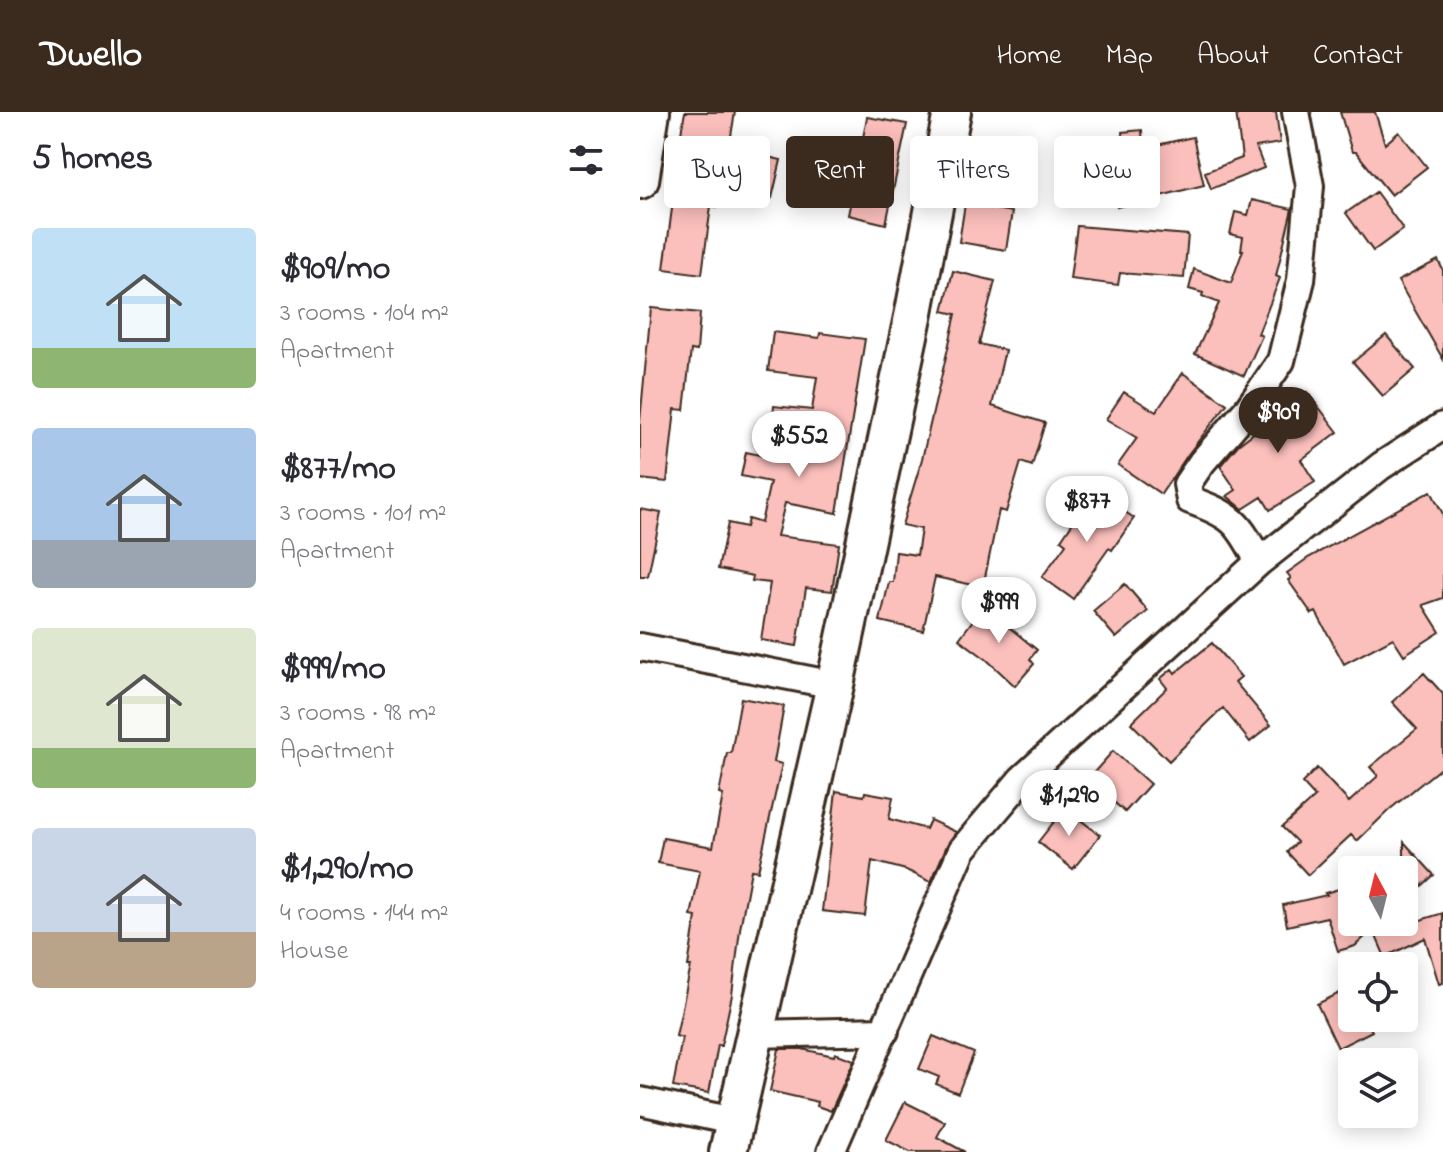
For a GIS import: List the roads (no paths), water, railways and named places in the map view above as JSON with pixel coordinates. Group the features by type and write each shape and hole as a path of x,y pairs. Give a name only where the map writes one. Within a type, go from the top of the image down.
{"street":[{"path":"640,180 651,112"},
{"path":"640,1101 731,1136 835,685 914,312 952,112"},
{"path":"1259,562 1244,531 1221,511 1190,500 1187,484 1248,409 1281,361 1301,280 1310,186 1296,112"},
{"path":"831,1152 962,850 1022,779 1259,562 1381,466 1443,426"},
{"path":"640,647 835,685"},
{"path":"753,1034 885,1031"}]}
